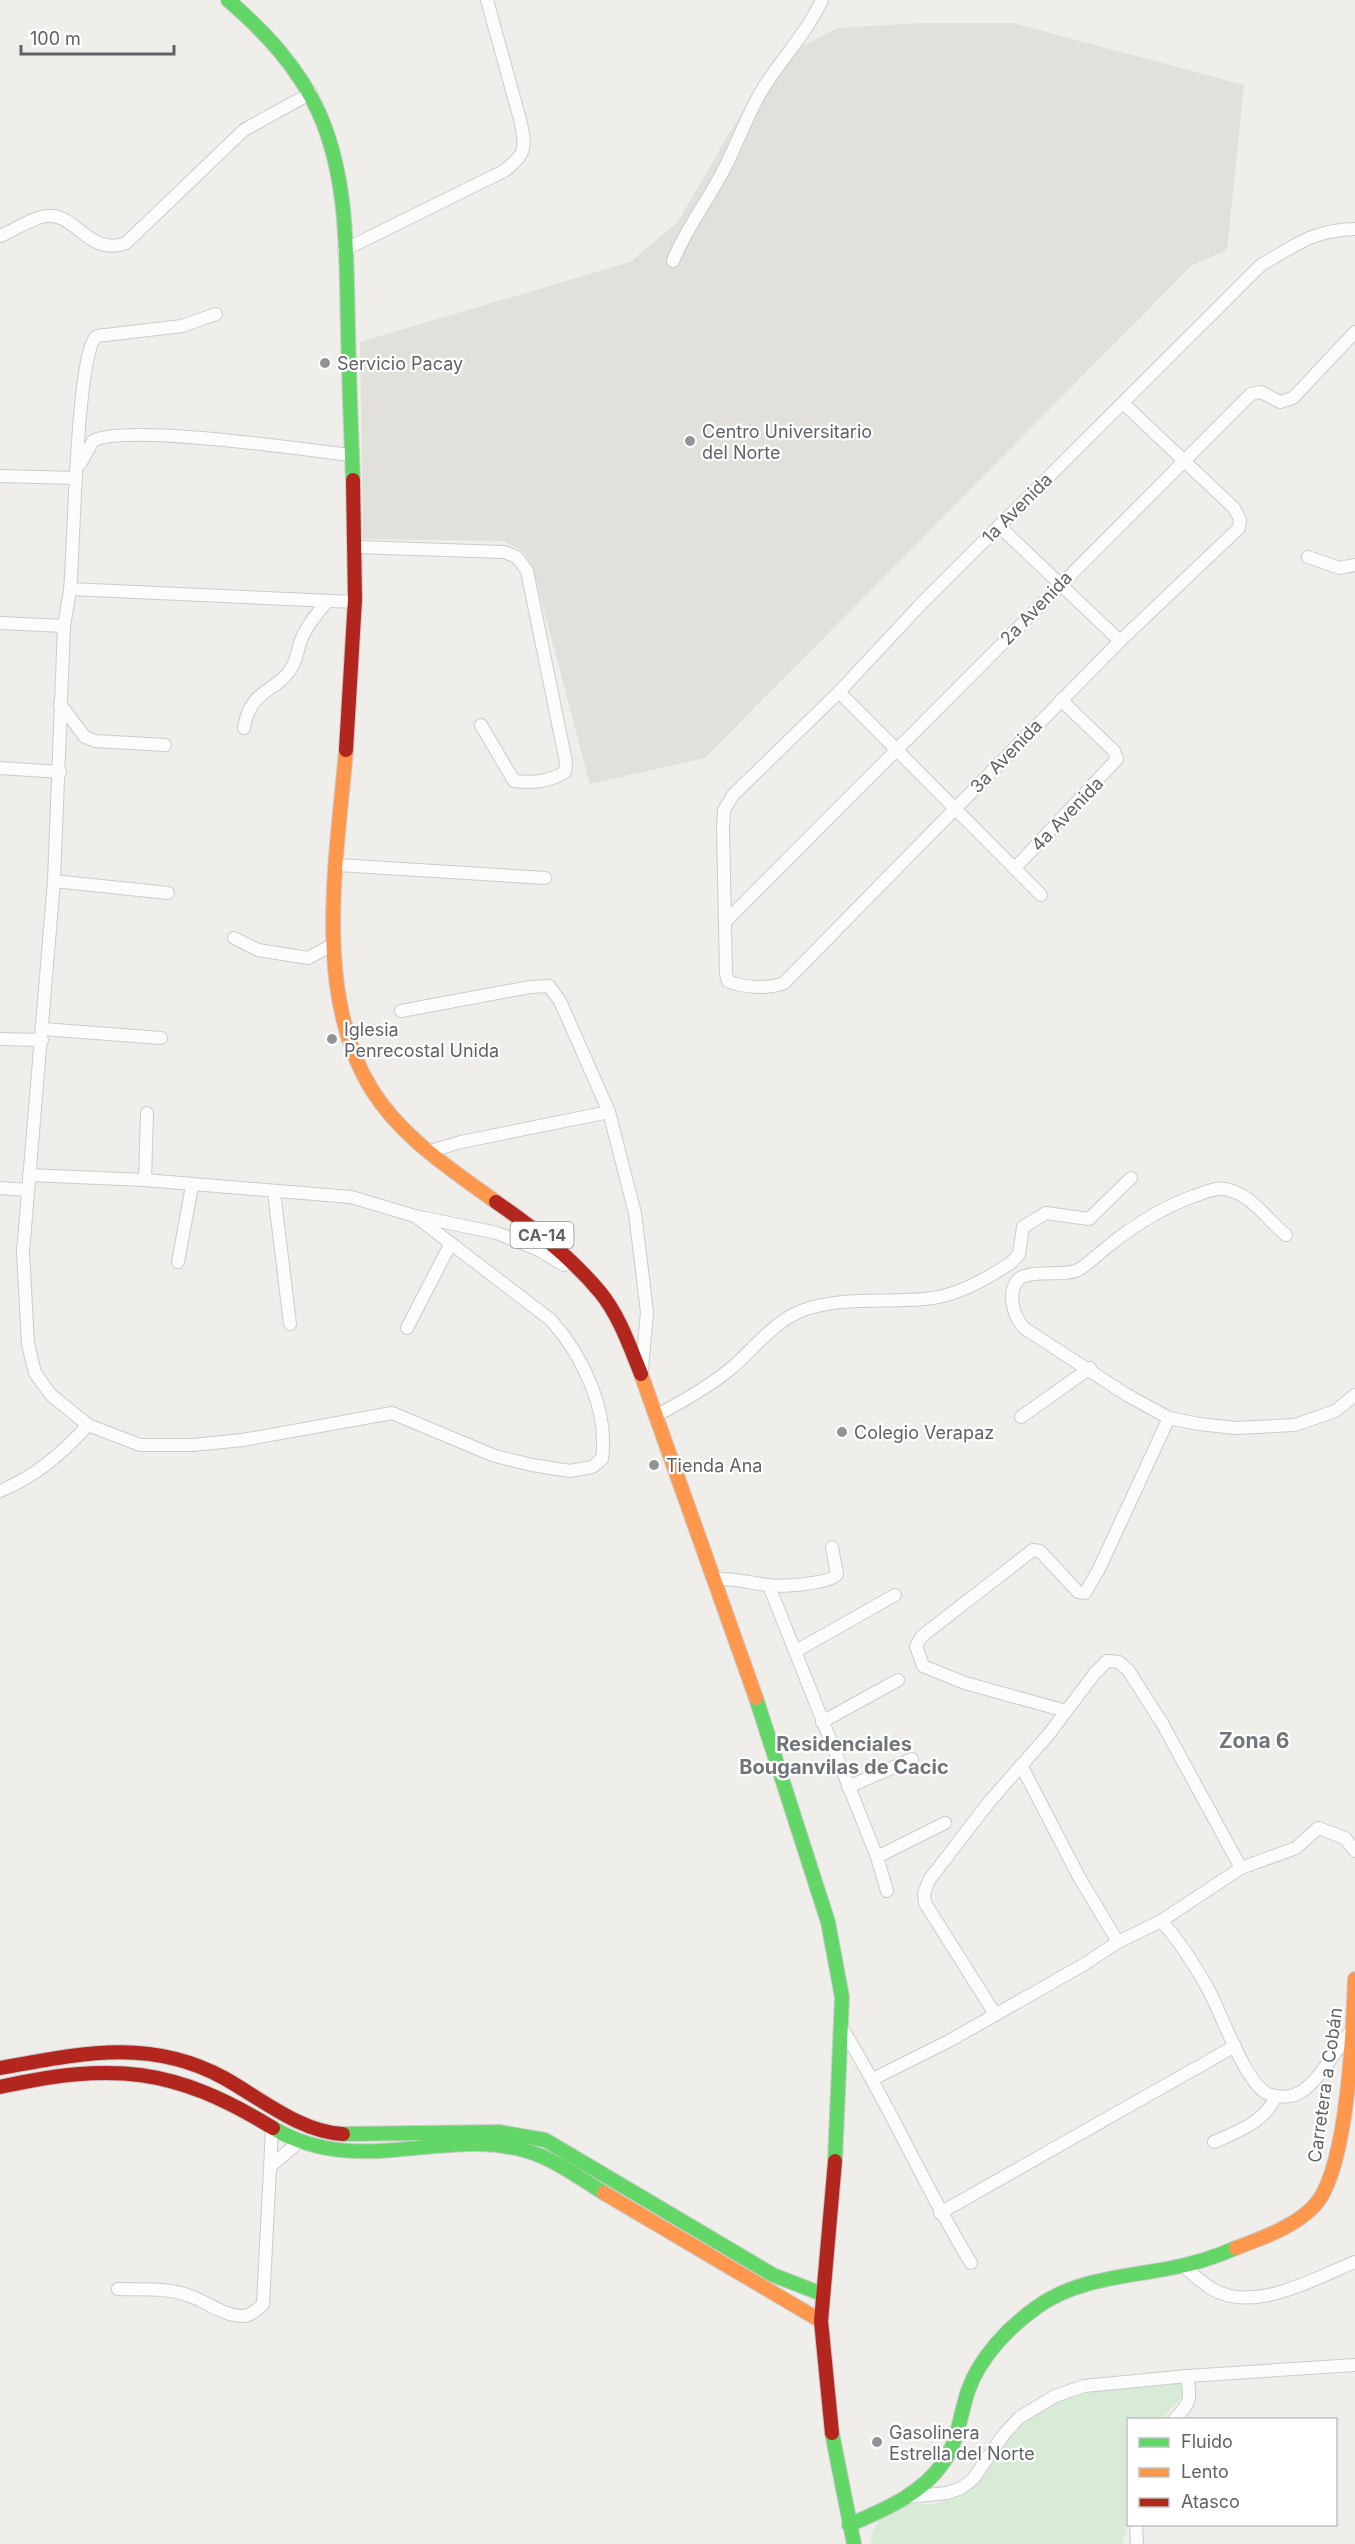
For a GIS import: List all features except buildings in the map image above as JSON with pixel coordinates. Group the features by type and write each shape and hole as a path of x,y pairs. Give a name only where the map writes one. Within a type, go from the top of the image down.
{"main road":[{"name":"CA-14","path":"228,0 257,24 279,48 310,93 334,157 340,190 356,547 355,602 334,944 337,995 356,1057 372,1090 394,1118 427,1152 546,1237 601,1293 642,1373 716,1579 828,1922 842,1997 839,2112 821,2321 831,2427 854,2544"},
{"name":"Carretera a Cobán","path":"849,2525 906,2498 944,2463 974,2376 1004,2340 1038,2307 1084,2284 1183,2266 1281,2230 1319,2199 1331,2176 1336,2153 1354,2027 1355,1979"},
{"path":"0,2068 96,2051 136,2051 178,2059 221,2076 306,2125 333,2134 373,2136 499,2132 545,2140 773,2275 822,2294"},
{"path":"0,2087 82,2071 153,2074 182,2081 235,2104 273,2130 299,2142 333,2151 370,2154 461,2145 511,2147 542,2156 763,2289 821,2321"}],"street":[{"path":"344,250 504,171 523,153 525,144 521,123 487,0"},
{"path":"673,261 692,219 738,143 752,106 777,67 815,16 822,0"},
{"path":"0,236 44,216 55,216 95,241 110,245 126,243 244,130 310,93"},
{"name":"1a Avenida","path":"726,921 724,810 733,795 839,692 999,526 1261,265 1314,235 1329,230 1355,229"},
{"path":"216,314 182,326 97,336 93,339 85,374 76,473 70,589 64,626 54,880 43,1034 23,1252 28,1344 35,1373 51,1395 88,1425 140,1445 194,1445 291,1433 376,1414 392,1413 495,1456 570,1471 592,1467 602,1459 603,1427 591,1386 567,1338 551,1320 415,1216"},
{"name":"2a Avenida","path":"726,921 896,752 1059,584 1251,394 1261,392 1280,402 1293,398 1355,332"},
{"path":"1124,403 1184,459"},
{"path":"76,473 93,441 117,435 215,440 351,455"},
{"name":"3a Avenida","path":"726,921 728,981 736,985 776,986 788,978 1120,641 1239,528 1240,519 1234,508 1184,459"},
{"path":"0,476 76,473"},
{"path":"999,526 1120,641"},
{"path":"356,547 504,552 522,561 527,571 566,762 565,772 555,778 536,783 514,781 481,726"},
{"path":"1308,557 1340,568 1355,565"},
{"path":"70,589 355,602"},
{"path":"244,728 252,705 263,691 284,677 292,667 301,638 328,601"},
{"path":"0,623 64,626"},
{"path":"839,692 896,752 956,807 1016,867 1041,895"},
{"name":"4a Avenida","path":"1016,867 1117,759 1114,751 1061,700"},
{"path":"60,704 85,737 95,741 165,745"},
{"path":"0,768 60,772"},
{"path":"338,865 545,878"},
{"path":"54,880 168,893"},
{"path":"234,938 258,951 308,958 334,944"},
{"path":"401,1011 530,987 549,986 561,1001 609,1112 635,1213 647,1312 642,1373"},
{"path":"0,1039 43,1034 161,1038"},
{"path":"427,1152 461,1142 609,1112"},
{"path":"145,1180 147,1113"},
{"path":"29,1175 145,1180 192,1186 351,1197 415,1216 497,1233 539,1250 582,1276"},
{"path":"657,1415 697,1394 732,1367 781,1322 801,1311 836,1303 943,1296 1012,1262 1019,1254 1023,1227 1046,1213 1089,1219 1131,1178"},
{"path":"178,1262 192,1186"},
{"path":"0,1188 27,1190"},
{"path":"1286,1235 1241,1193 1222,1188 1172,1204 1141,1222 1078,1270 1024,1275 1017,1281 1013,1299 1017,1320 1069,1359 1090,1368 1127,1395 1169,1418 1198,1425 1235,1428 1295,1425 1335,1411 1355,1395"},
{"path":"274,1192 290,1324"},
{"path":"407,1328 451,1244"},
{"path":"1022,1417 1090,1368"},
{"path":"1066,1711 965,1683 922,1666 916,1646 922,1636 1033,1550 1040,1551 1070,1586 1078,1592 1085,1593 1098,1571 1169,1418"},
{"path":"0,1491 22,1482 54,1459 88,1425"},
{"path":"716,1579 737,1578 769,1586 828,1581 837,1574 832,1547"},
{"path":"769,1586 877,1857 887,1891"},
{"path":"796,1651 895,1595"},
{"path":"995,2014 925,1903 924,1894 935,1872 1107,1661 1119,1662 1128,1670 1162,1723 1241,1868"},
{"path":"822,1722 898,1680"},
{"path":"848,1787 912,1759"},
{"path":"1021,1765 1079,1877 1119,1942"},
{"path":"877,1857 945,1823"},
{"path":"873,2079 995,2014 1161,1920 1241,1868 1296,1848 1318,1828 1345,1838 1355,1851"},
{"path":"1161,1920 1186,1951 1209,1990 1251,2077 1265,2092 1282,2098 1298,2094 1309,2086 1354,2027"},
{"path":"842,2029 873,2079 940,2213 971,2263"},
{"path":"940,2213 1235,2046"},
{"path":"1214,2142 1239,2131 1263,2116 1276,2096"},
{"path":"118,2289 159,2290 188,2295 230,2313 243,2316 254,2313 263,2304 273,2130"},
{"path":"272,2165 299,2142"},
{"path":"1183,2266 1212,2289 1224,2295 1250,2298 1283,2291 1355,2262"},
{"path":"906,2498 947,2493 961,2488 973,2479 1004,2434 1020,2417 1055,2396 1084,2386 1187,2376 1355,2365"},
{"path":"1176,2418 1186,2409 1190,2398 1187,2376"},
{"path":"1136,2526 1137,2544"}],"shaded area":[{"name":"Centro Universitario del Norte","path":"919,23 1013,23 1244,85 1227,250 1191,266 705,758 590,784 534,573 524,552 504,541 363,539 360,342 630,262 678,222 728,135 777,59 838,28"}],"green space":[{"path":"1185,2381 1188,2391 1162,2418 1127,2418 1127,2526 1122,2544 870,2544 877,2524 885,2512 895,2506 906,2504 943,2502 955,2495 967,2483 998,2441 1040,2409 1086,2393"}],"traffic: fast":[{"path":"228,0 268,38 302,81 319,113 336,165 346,247 353,480"},
{"path":"756,1698 828,1922 842,1997 835,2161"},
{"path":"273,2128 307,2143 340,2150 374,2151 475,2144 508,2147 541,2156 565,2168 604,2193"},
{"path":"343,2134 499,2132 545,2140 773,2275 822,2294"},
{"path":"849,2525 913,2493 934,2474 952,2446 968,2391 979,2367 996,2344 1037,2307 1068,2290 1084,2285 1171,2268 1236,2248"},
{"path":"832,2433 854,2544"}],"traffic: slow":[{"path":"346,750 334,879 333,924 335,968 341,1011 353,1052 372,1090 398,1123 428,1152 496,1202"},
{"path":"641,1374 756,1698"},
{"path":"1236,2248 1258,2240 1303,2216 1319,2200 1329,2181 1343,2126 1353,2030 1355,1979"},
{"path":"604,2193 821,2321"}],"traffic: jam":[{"path":"346,750 355,599 353,480"},
{"path":"496,1202 551,1243 600,1292 618,1321 641,1374"},
{"path":"0,2068 85,2054 113,2052 168,2057 196,2065 224,2078 296,2121 327,2132 343,2134"},
{"path":"0,2087 77,2074 142,2075 204,2092 273,2128"},
{"path":"832,2433 821,2321 835,2161"}],"place":[{"name":"Servicio Pacay","path":"325,363"},
{"name":"Centro Universitario del Norte","path":"690,441"},
{"name":"Iglesia Penrecostal Unida","path":"332,1039"},
{"name":"Colegio Verapaz","path":"842,1432"},
{"name":"Tienda Ana","path":"654,1465"},
{"name":"Gasolinera Estrella del Norte","path":"877,2442"}],"district":[{"name":"Zona 6","path":"1254,1740"},
{"name":"Residenciales Bouganvilas de Cacic","path":"844,1756"}]}
